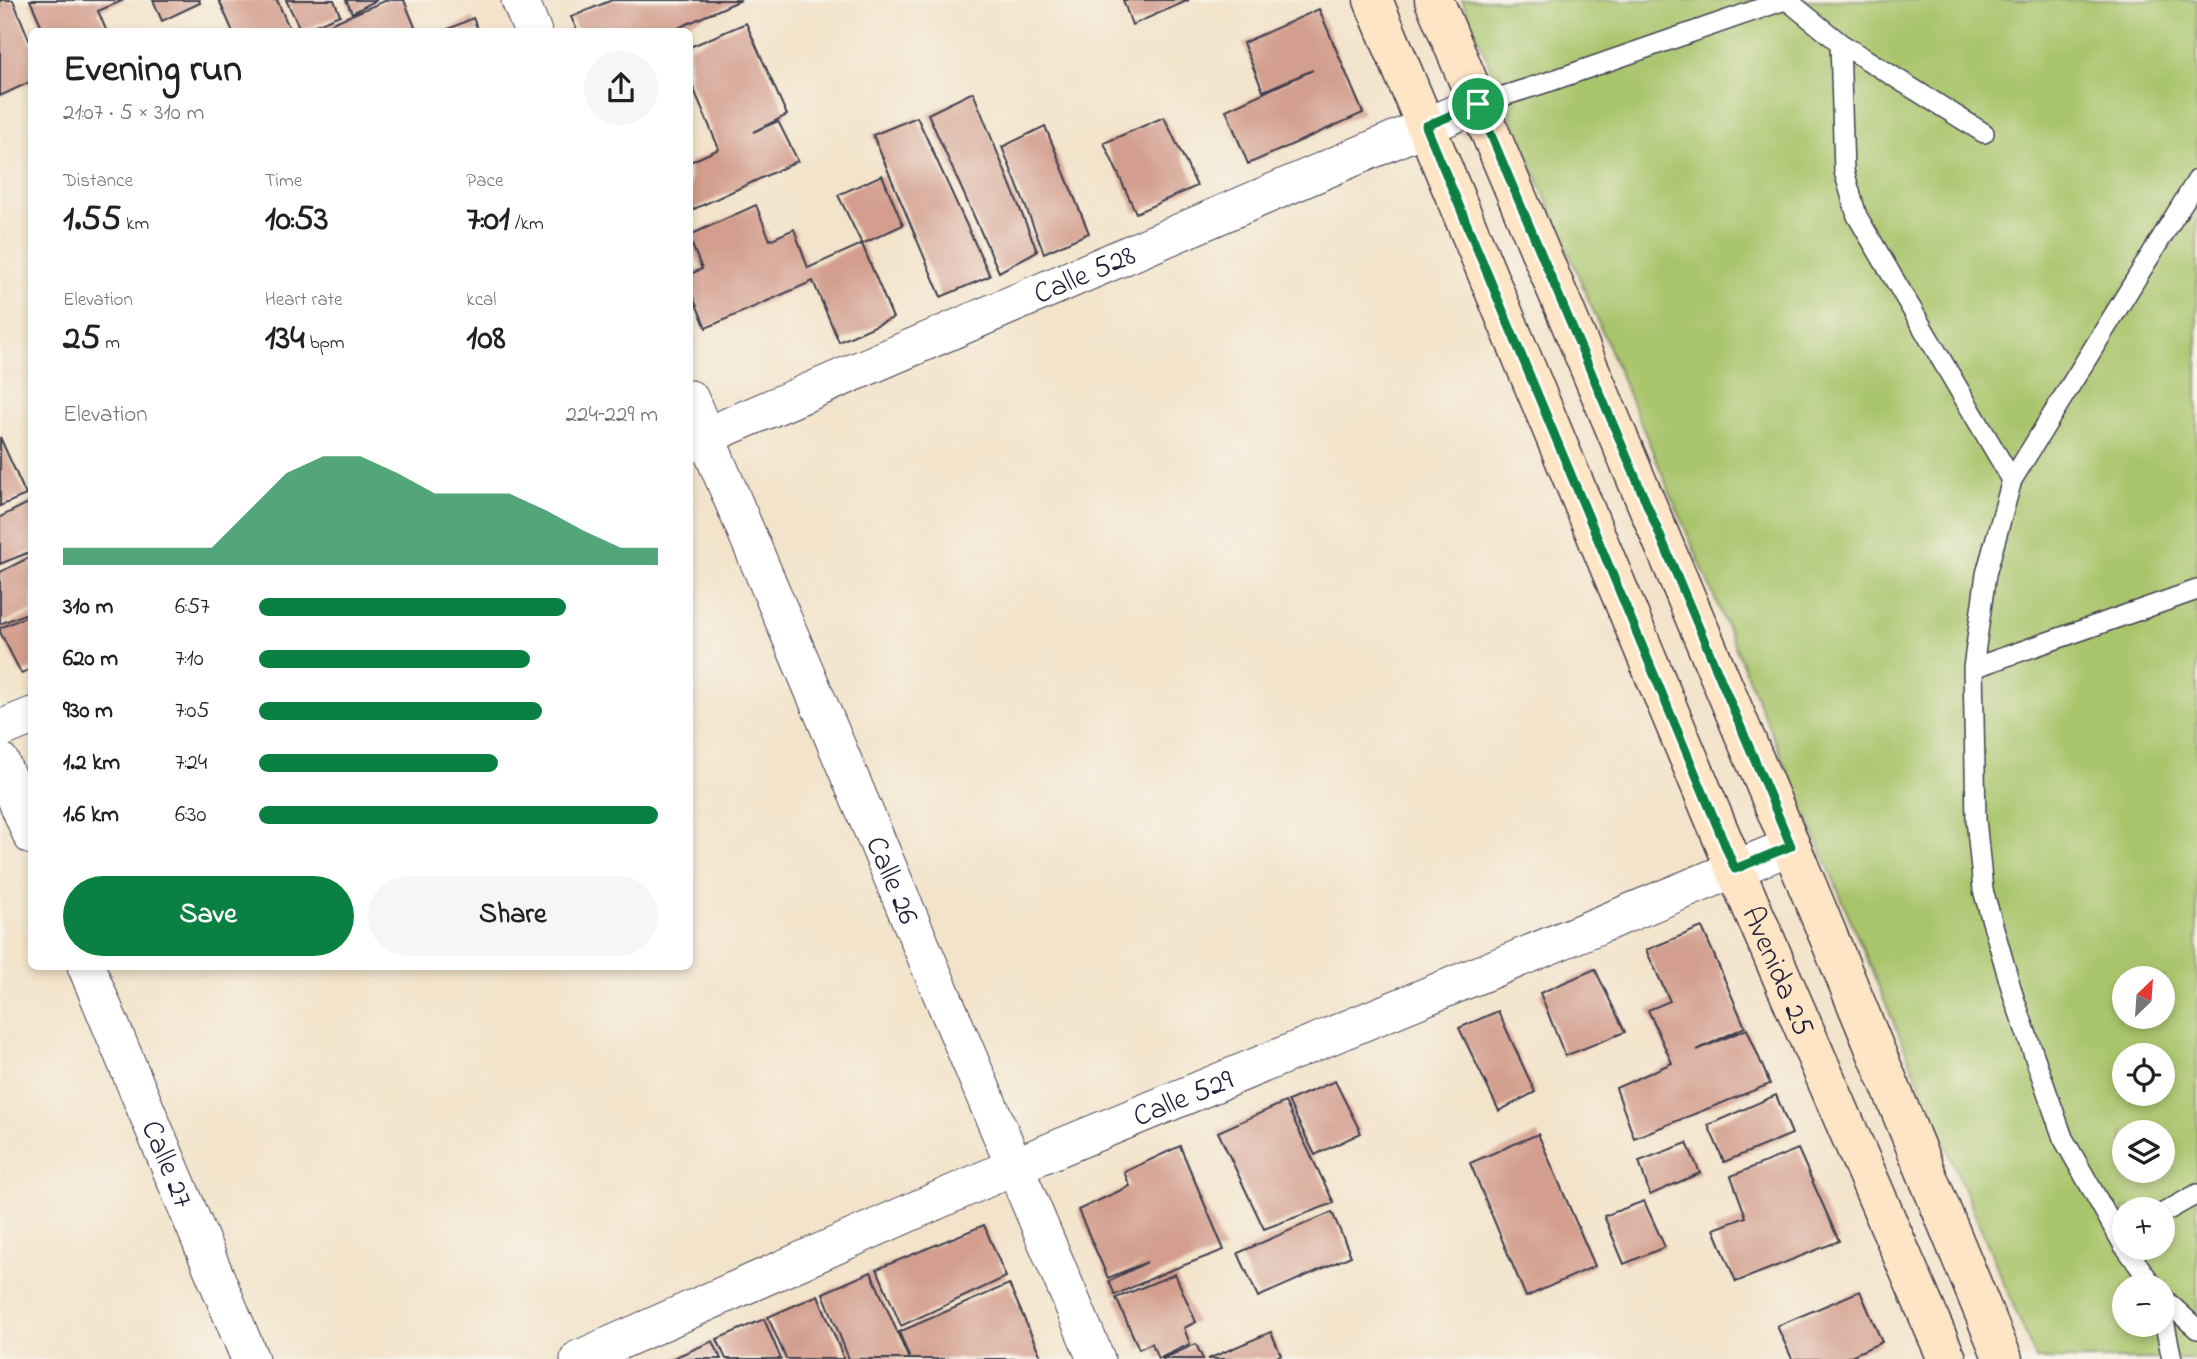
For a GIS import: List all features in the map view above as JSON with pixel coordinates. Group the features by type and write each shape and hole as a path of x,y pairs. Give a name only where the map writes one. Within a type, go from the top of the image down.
{"main road":[{"name":"Avenida 25","path":"1373,0 1735,869 1947,1359"},
{"name":"Avenida 25","path":"1434,0 1791,846 2003,1359"}],"street":[{"path":"520,0 531,28"},
{"name":"Calle 528","path":"698,440 1478,104"},
{"name":"Calle 26","path":"693,414 698,440 1096,1359"},
{"path":"0,729 28,718"},
{"path":"0,761 28,827"},
{"name":"Calle 529","path":"579,1359 1013,1167 1791,846"},
{"name":"Calle 27","path":"88,970 250,1359"}],"lane":[{"path":"1478,104 1786,0 1840,43 1984,133"},
{"path":"1840,43 1844,171 1857,216 2012,480"},
{"path":"2112,1222 2063,1138 2014,998 1983,890 1976,819 1973,668 1986,574 2012,480 2197,180"},
{"path":"1973,668 2197,590"},
{"path":"2175,1206 2197,1194"},
{"path":"2175,1309 2197,1329"},
{"path":"2167,1337 2172,1359"}],"green space":[{"path":"1462,0 2197,0 2197,1359 2036,1359"}],"building":[{"path":"0,0 13,0 28,37 28,83 0,96"},
{"path":"30,0 124,0 98,11 105,28 42,28"},
{"path":"153,0 199,0 200,3 162,21"},
{"path":"219,0 277,0 289,28 231,28"},
{"path":"286,0 334,0 340,15 308,28 300,28"},
{"path":"346,0 377,0 352,13"},
{"path":"387,0 404,0 415,28 326,28"},
{"path":"612,0 741,0 678,28 576,28 571,17"},
{"path":"1123,0 1189,0 1132,25"},
{"path":"1319,9 1363,113 1248,164 1226,110 1313,70 1263,91 1243,43"},
{"path":"473,18 477,28 451,28"},
{"path":"746,23 787,115 753,132 778,121 798,161 693,210 693,161 719,149 693,87 693,46"},
{"path":"973,92 1037,251 999,272 928,114"},
{"path":"917,117 990,276 941,297 873,135"},
{"path":"1164,117 1197,186 1136,213 1104,143"},
{"path":"1045,126 1089,233 1044,253 1002,147"},
{"path":"882,175 903,225 862,244 838,195"},
{"path":"756,205 770,240 794,229 808,268 862,244 893,318 839,342 813,281 706,328 693,297 693,273 702,269 693,247 693,234"},
{"path":"0,437 26,495 0,506"},
{"path":"28,503 28,553 0,564 0,517"},
{"path":"28,558 28,613 0,624 0,572"},
{"path":"28,616 28,670 21,673 0,628"},
{"path":"1702,927 1745,1027 1697,1050 1747,1029 1770,1084 1634,1138 1616,1088 1672,1063 1648,1010 1670,1001 1646,950"},
{"path":"1595,969 1625,1032 1565,1056 1540,993"},
{"path":"1498,1011 1535,1092 1499,1111 1459,1028"},
{"path":"1335,1081 1361,1133 1315,1155 1288,1101"},
{"path":"1776,1095 1792,1134 1724,1162 1708,1125"},
{"path":"1285,1102 1334,1203 1264,1229 1218,1132"},
{"path":"1538,1134 1595,1266 1526,1297 1470,1163"},
{"path":"1687,1143 1700,1173 1650,1195 1639,1161"},
{"path":"1180,1146 1224,1250 1115,1295 1109,1281 1147,1262 1108,1278 1078,1210 1130,1186 1124,1172"},
{"path":"1798,1149 1839,1241 1736,1282 1714,1229 1746,1217 1731,1176"},
{"path":"1644,1201 1665,1247 1624,1264 1604,1216"},
{"path":"1332,1212 1351,1256 1258,1297 1238,1253"},
{"path":"984,1225 1006,1277 901,1326 877,1269"},
{"path":"871,1272 909,1359 849,1359 823,1293"},
{"path":"1175,1274 1196,1322 1184,1328 1190,1344 1158,1359 1152,1343 1139,1349 1116,1298"},
{"path":"1009,1284 1042,1359 910,1359 899,1332"},
{"path":"1860,1291 1882,1342 1844,1359 1792,1359 1777,1326"},
{"path":"818,1295 844,1359 786,1359 768,1317"},
{"path":"764,1319 781,1359 726,1359 717,1339"},
{"path":"1271,1332 1281,1355 1272,1359 1208,1359"},
{"path":"713,1341 721,1359 671,1359"},
{"path":"1196,1344 1203,1359 1162,1359"}],"route":[{"path":"1478,104 1791,846 1735,869 1426,126 1478,104"}]}
